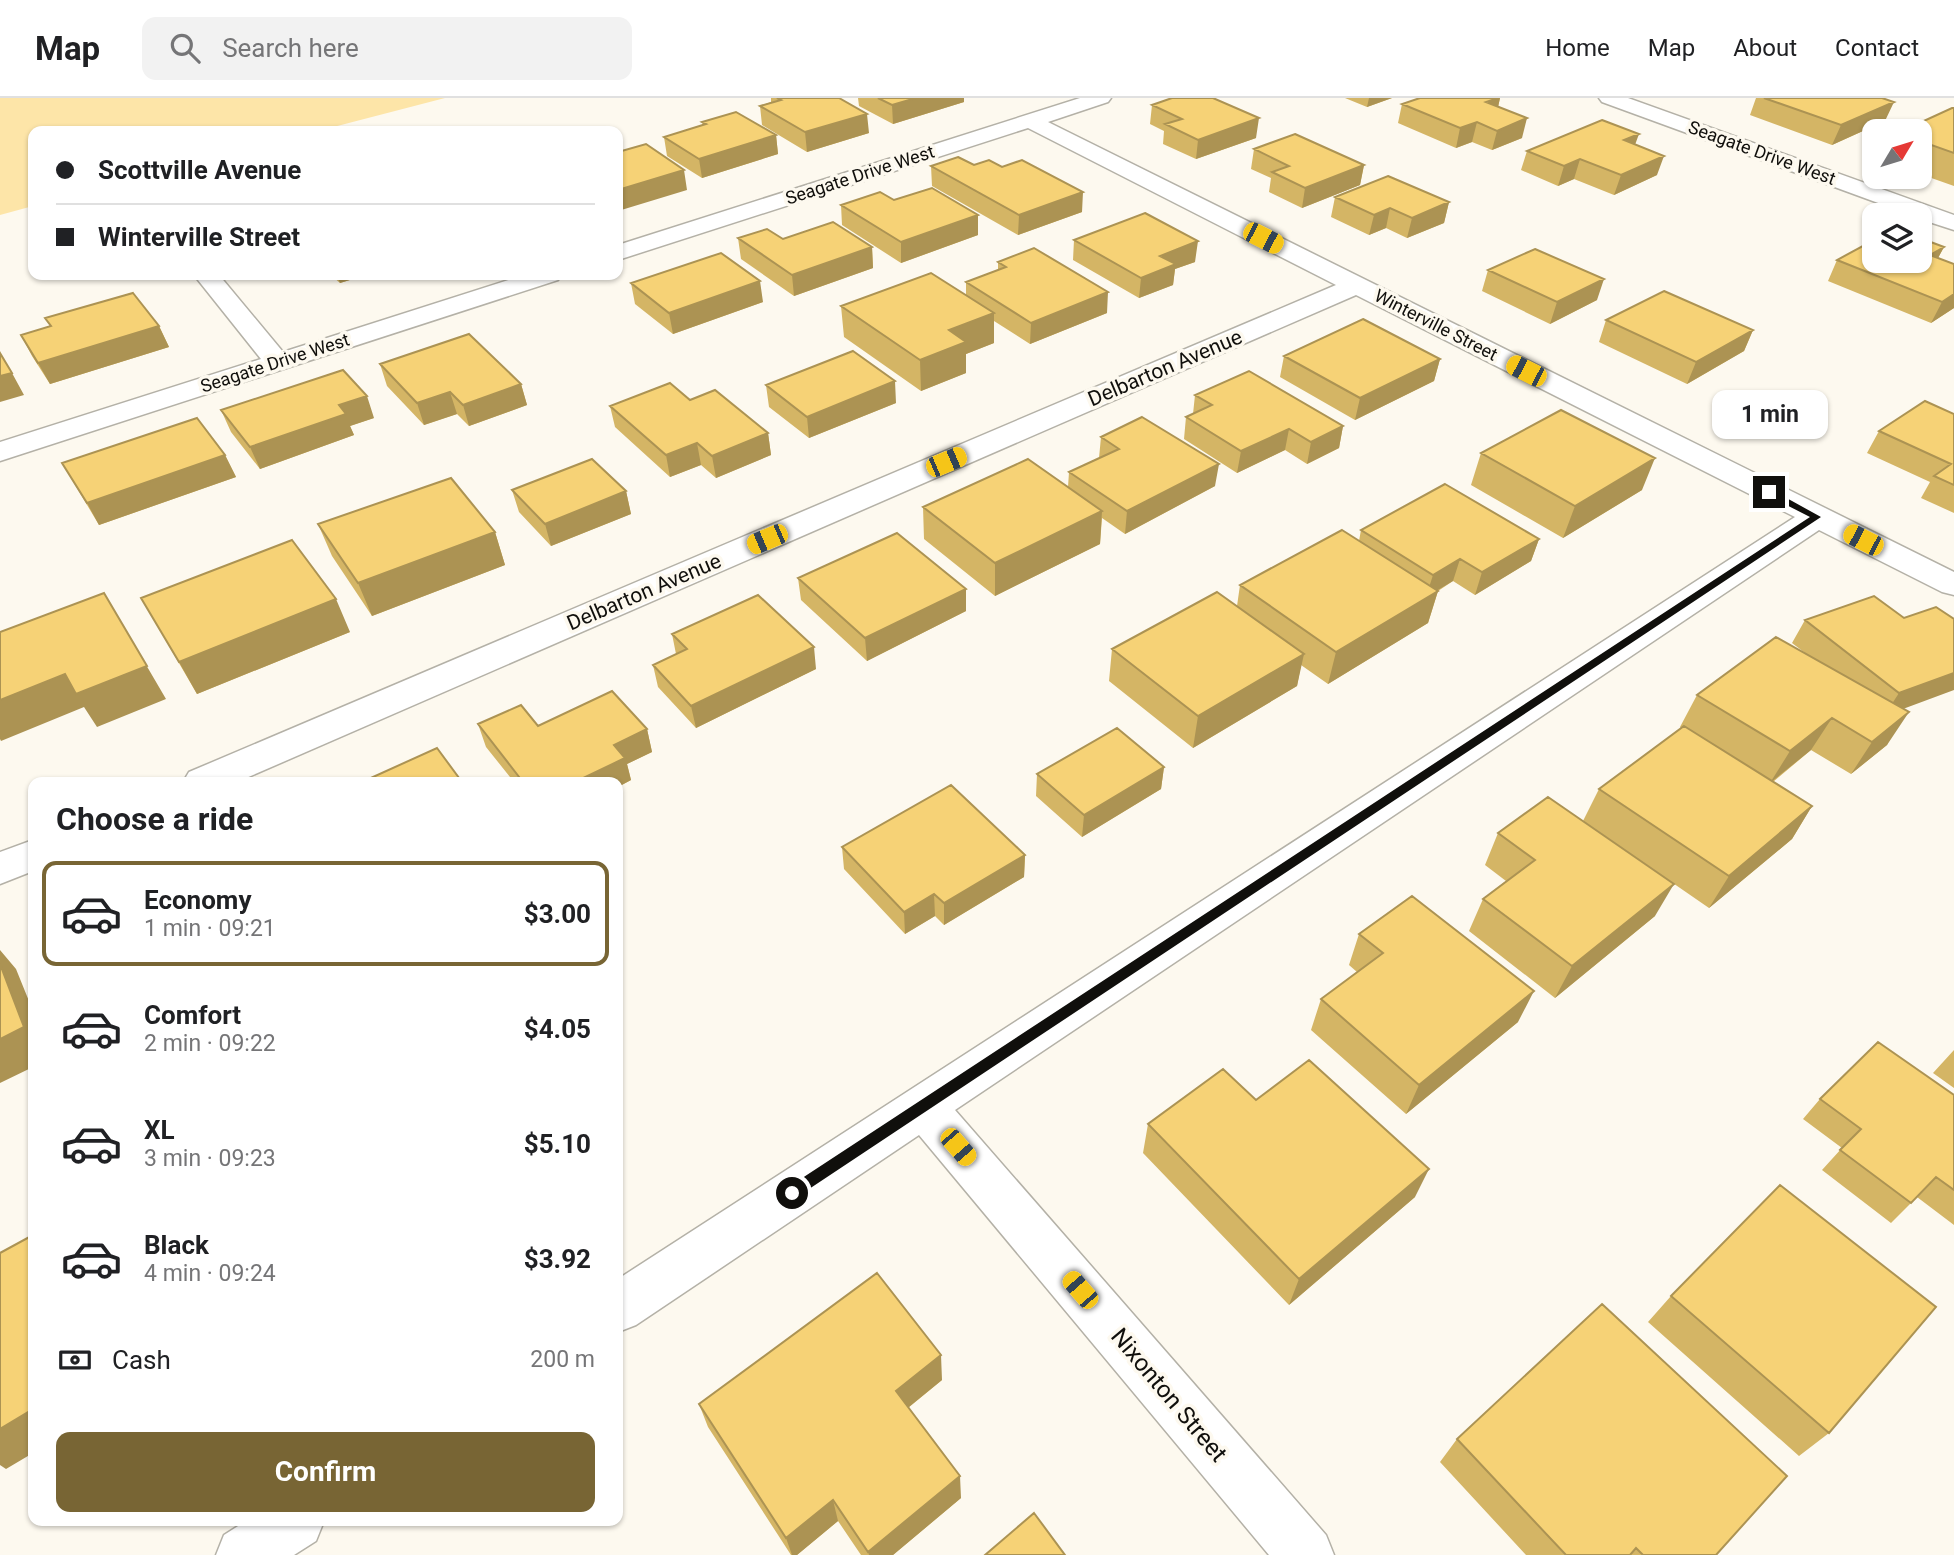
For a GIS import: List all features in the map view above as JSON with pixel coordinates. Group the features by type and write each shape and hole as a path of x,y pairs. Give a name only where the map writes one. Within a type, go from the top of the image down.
{"street":[{"name":"Seagate Drive West","path":"623,251 1101,98"},
{"name":"Seagate Drive West","path":"1609,98 1954,223"},
{"name":"Winterville Street","path":"1030,121 1954,586"},
{"path":"210,280 277,362"},
{"name":"Seagate Drive West","path":"0,452 533,280"},
{"name":"Delbarton Avenue","path":"214,777 1357,285"},
{"path":"623,1305 1817,517"},
{"path":"0,869 28,857"},
{"name":"Nixonton Street","path":"923,1106 1306,1555"},
{"path":"244,1555 288,1526"}],"shaded area":[{"path":"0,98 445,98 337,126 28,126 28,207 0,215"}],"building":[{"path":"777,98 839,98 867,114 805,132 760,106 781,100"},
{"path":"878,98 916,98 892,105"},
{"path":"1172,98 1213,98 1259,118 1198,140 1165,124 1182,119 1152,105"},
{"path":"1420,98 1498,98 1486,102 1527,118 1497,131 1477,122 1460,128 1402,104"},
{"path":"1764,98 1882,98 1894,102 1841,125"},
{"path":"1954,108 1954,153 1932,145 1932,119 1928,119"},
{"path":"736,112 776,135 699,159 664,137 706,124 702,122"},
{"path":"1602,120 1639,134 1624,140 1664,156 1621,175 1580,159 1564,166 1527,151"},
{"path":"1295,134 1364,165 1305,188 1272,172 1289,166 1254,149"},
{"path":"646,144 684,170 623,188 623,151"},
{"path":"958,157 974,165 989,160 1002,167 1022,160 1083,192 1019,215 931,166"},
{"path":"1388,176 1449,202 1412,218 1390,208 1374,215 1335,197"},
{"path":"932,188 978,215 901,242 841,205 880,192 894,200"},
{"path":"1145,213 1198,241 1160,256 1176,264 1141,278 1074,240"},
{"path":"833,222 872,247 792,275 738,238 767,229 783,239"},
{"path":"1932,242 1944,247 1932,254"},
{"path":"1862,246 1862,270 1837,260"},
{"path":"1034,248 1108,292 1031,323 966,282 1006,267 998,262"},
{"path":"1535,249 1604,279 1557,302 1488,270"},
{"path":"721,253 760,281 669,313 631,283"},
{"path":"1932,256 1954,264 1954,294 1942,302 1870,273 1932,273"},
{"path":"931,273 994,313 949,330 966,342 920,360 841,306"},
{"path":"1664,291 1753,330 1696,362 1606,320"},
{"path":"133,293 159,326 38,363 21,335 51,326 45,318"},
{"path":"1363,319 1440,359 1360,398 1284,356"},
{"path":"469,334 521,384 463,405 450,392 417,403 380,364"},
{"path":"853,351 895,381 807,417 766,385"},
{"path":"0,353 12,373 0,376"},
{"path":"343,370 367,396 339,405 346,414 250,447 221,410"},
{"path":"1249,371 1343,426 1311,442 1289,429 1241,451 1186,417 1212,405 1195,395"},
{"path":"670,383 690,400 715,390 768,433 712,456 697,443 666,455 610,406"},
{"path":"1925,401 1954,414 1954,485 1934,476 1951,464 1879,431"},
{"path":"1561,410 1655,458 1575,506 1481,453"},
{"path":"1142,417 1219,464 1127,511 1069,472 1119,449 1101,437"},
{"path":"197,418 225,455 87,503 62,463"},
{"path":"592,459 626,491 545,524 512,490"},
{"path":"1028,459 1102,511 995,563 923,507"},
{"path":"451,478 495,532 358,583 318,524"},
{"path":"1445,484 1539,539 1482,572 1460,559 1433,575 1361,530"},
{"path":"1342,530 1438,591 1336,652 1240,585"},
{"path":"897,533 966,589 865,638 798,578"},
{"path":"292,540 336,599 179,662 141,598"},
{"path":"1217,592 1304,654 1198,716 1112,649"},
{"path":"104,593 147,666 76,694 65,674 0,700 0,632"},
{"path":"758,595 814,647 691,706 653,665 687,649 672,634"},
{"path":"1874,596 1904,618 1936,607 1954,619 1954,673 1899,693 1805,620"},
{"path":"1776,637 1909,712 1872,742 1832,718 1790,751 1697,695"},
{"path":"612,691 647,729 614,745 625,758 585,777 519,777 478,724 521,705 538,726"},
{"path":"1684,726 1812,806 1729,876 1599,789"},
{"path":"1117,728 1164,767 1084,815 1037,774"},
{"path":"437,748 458,777 373,777"},
{"path":"951,785 1025,855 944,903 934,894 904,912 842,847"},
{"path":"1548,797 1674,884 1572,966 1483,899 1535,860 1498,833"},
{"path":"1412,896 1534,991 1419,1085 1321,999 1383,953 1359,934"},
{"path":"0,964 24,1027 0,1039"},
{"path":"1878,1042 1954,1095 1954,1190 1936,1177 1911,1203 1840,1150 1861,1129 1820,1099"},
{"path":"1309,1060 1429,1169 1299,1279 1148,1124 1223,1069 1256,1100"},
{"path":"1780,1185 1936,1307 1829,1433 1671,1296"},
{"path":"28,1238 28,1412 0,1429 0,1253"},
{"path":"877,1273 941,1355 896,1391 960,1476 868,1552 833,1500 786,1538 699,1404"},
{"path":"1602,1304 1787,1476 1716,1555 1643,1555 1636,1548 1630,1555 1566,1555 1457,1439"},
{"path":"1034,1513 1065,1555 985,1555"}],"route":[{"path":"792,1193 1817,517 1769,492"}]}
